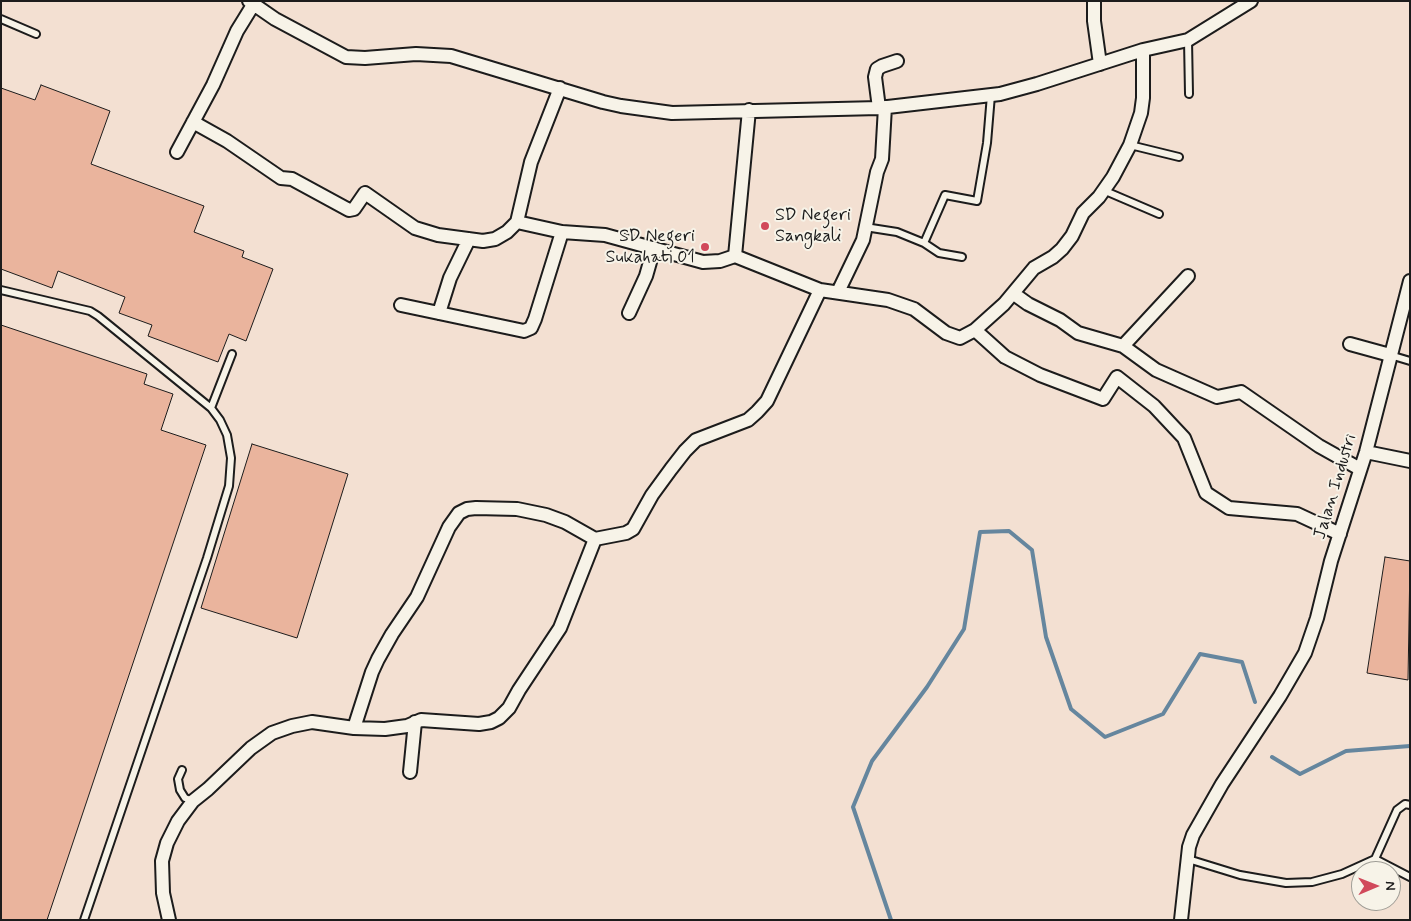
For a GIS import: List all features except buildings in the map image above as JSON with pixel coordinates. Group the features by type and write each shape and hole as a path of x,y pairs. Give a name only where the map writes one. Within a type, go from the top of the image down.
{"street":[{"path":"1094,1 1094,21 1100,64"},
{"path":"177,152 213,85 251,3 310,39 346,57 439,54 463,59 621,106 672,113 882,108 990,95 1037,84 1143,50 1188,40 1251,1"},
{"path":"517,222 562,232 605,235 703,262 720,261 735,256 820,290 888,300 914,309 928,321 954,337 960,338 975,330 1014,294 1034,268 1053,257 1062,249 1072,236 1083,214 1113,177 1130,145 1141,113 1143,98 1143,50"},
{"path":"838,292 863,240 877,172 882,160 882,108 875,77 877,69 897,61"},
{"path":"193,122 227,141 281,178 292,179 349,210 354,209 365,193 415,228 438,235 483,241 507,232 517,222 531,162 560,88"},
{"path":"735,256 749,110"},
{"path":"401,305 524,332 531,328 535,319 562,232"},
{"path":"439,313 450,278 469,239"},
{"path":"629,313 646,276 654,248"},
{"path":"1123,346 1188,276"},
{"name":"Jalan Industri","path":"1181,920 1189,847 1193,835 1222,784 1280,696 1305,653 1317,618 1331,561 1366,452 1410,281"},
{"path":"354,728 378,659 416,598 449,527 459,513 467,509 476,508 517,509 546,514 565,522 595,540 626,533 633,529 652,495 685,451 696,440 748,420 766,401 820,290"},
{"path":"1014,294 1028,304 1060,320 1078,333 1123,346 1156,370 1217,397 1241,392 1319,446 1360,470"},
{"path":"975,330 1005,357 1040,375 1103,399 1117,377 1154,406 1184,438 1206,493 1229,508 1297,514 1340,534"},
{"path":"1350,344 1390,355"},
{"path":"1366,452 1410,461"},
{"path":"169,920 163,893 162,860 167,843 178,822 193,801 251,748 272,733 312,722 354,728 394,729 421,720 480,724 499,718 509,708 518,690 560,628 595,540"},
{"path":"410,772 415,722"}],"lane":[{"path":"1,19 36,34"},
{"path":"1188,40 1189,94"},
{"path":"924,243 945,195 976,202 987,143 990,95"},
{"path":"1130,145 1179,157"},
{"path":"1103,190 1159,214"},
{"path":"866,227 897,232 924,243 939,253 962,257"},
{"path":"1,290 90,311 98,316 211,408 220,420 227,435 231,458 229,486 201,577 84,920"},
{"path":"211,408 232,354"},
{"path":"1390,355 1410,361"},
{"path":"182,770 178,779 180,790 185,798 193,801"},
{"path":"1188,860 1240,875 1286,883 1312,882 1342,874 1375,859 1398,810 1405,804 1410,805"},
{"path":"1375,859 1410,877"}],"waterway":[{"path":"891,920 853,807 872,761 927,687 964,629 980,532 1009,531 1032,550 1046,637 1071,709 1105,737 1163,714 1200,654 1242,662 1255,702"},
{"path":"1272,757 1300,774 1346,751 1410,746"}],"place":[{"name":"SD Negeri Sangkali","path":"765,226"},
{"name":"SD Negeri Sukahati 01","path":"705,247"}]}
